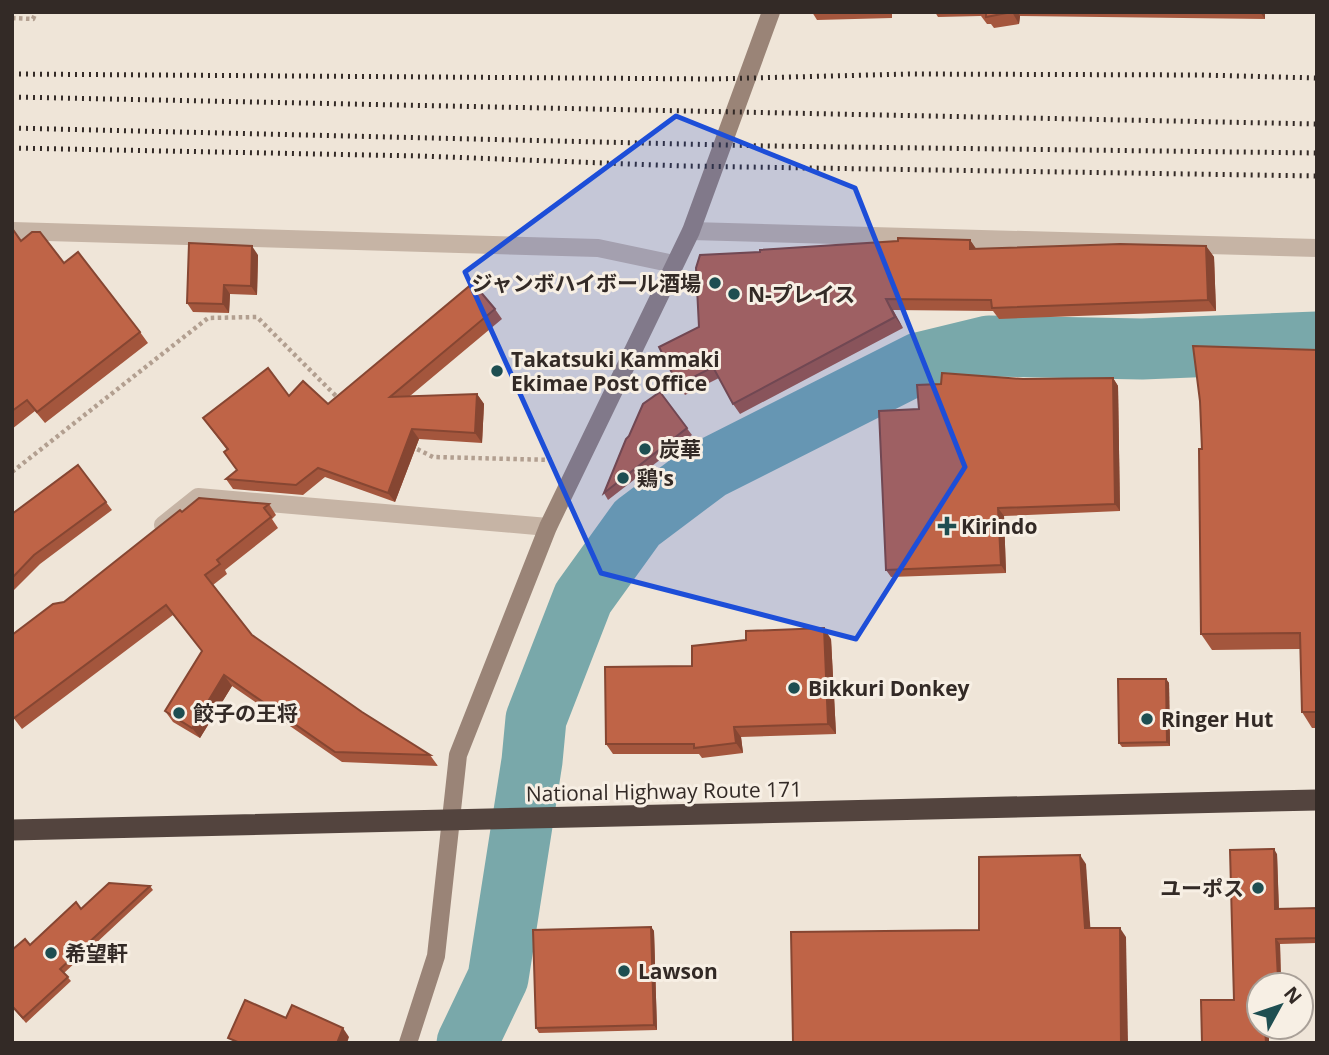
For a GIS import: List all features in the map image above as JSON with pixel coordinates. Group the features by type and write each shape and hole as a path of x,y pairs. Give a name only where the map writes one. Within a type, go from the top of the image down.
{"highway":[{"name":"National Highway Route 171","path":"12,830 1317,800"}],"street":[{"path":"408,1043 436,956 458,755 548,527 691,231 771,12"},
{"path":"12,231 598,248 674,264"},
{"path":"691,231 1317,248"},
{"path":"146,538 198,497 548,527"}],"path":[{"path":"12,18 33,19 36,12"},
{"path":"12,472 208,318 257,317 345,406"},
{"path":"399,441 433,457 582,461"}],"highlighted area":[{"path":"676,116 855,188 965,467 856,639 601,573 465,272"}],"building":[{"path":"979,12 1012,12 986,17 986,13"},
{"path":"14,231 21,241 32,232 40,232 64,263 78,252 140,332 37,412 27,400 12,411"},
{"path":"898,238 970,240 970,249 1120,244 1206,246 1208,300 992,308 991,300 886,299 895,317 733,404 713,367 678,385 659,347 699,327 696,268 700,255 898,241"},
{"path":"189,243 252,246 251,286 224,285 223,304 187,303"},
{"path":"473,283 495,309 390,397 477,394 475,433 412,429 388,493 318,468 296,485 226,479 237,470 224,452 228,449 203,418 268,368 289,396 303,381 328,404"},
{"path":"1193,346 1317,350 1317,712 1302,712 1300,633 1201,634 1199,449 1202,449 1200,401"},
{"path":"942,373 1023,379 1113,378 1115,504 998,508 1001,565 886,570 879,411 919,409 917,385 941,384"},
{"path":"660,392 687,428 604,493 643,404"},
{"path":"78,465 106,502 34,555 12,578 12,514"},
{"path":"199,498 269,504 264,508 271,517 217,560 220,564 205,575 252,635 362,712 430,755 335,752 224,675 192,728 165,711 202,651 166,605 14,718 12,635 53,604 64,602"},
{"path":"824,628 828,724 734,727 736,743 694,748 694,744 606,744 605,667 692,666 692,646 746,640 746,631"},
{"path":"1118,679 1166,679 1167,742 1119,743"},
{"path":"1274,849 1275,909 1317,908 1317,938 1276,939 1278,971 1245,971 1245,1041 1266,1043 1202,1043 1201,1000 1234,1000 1230,850"},
{"path":"1080,855 1085,928 1120,928 1121,1043 793,1043 791,932 979,930 979,857"},
{"name":"希望軒","path":"109,883 150,886 60,969 68,977 23,1018 12,1006 12,950 25,939 30,945 76,902 81,909"},
{"path":"651,927 654,1025 536,1028 533,930"},
{"path":"245,1000 286,1018 292,1005 343,1028 337,1043 240,1043 228,1038"}],"waterway":[{"path":"467,1043 498,978 532,761 536,719 583,598 637,523 709,469 919,363 989,346 1142,349 1317,342"}],"railway":[{"path":"12,74 712,79 909,74 1317,78"},
{"path":"12,97 1317,124"},
{"path":"12,128 768,146 1317,153"},
{"path":"12,148 420,156 683,166 1317,176"}],"place":[{"name":"ジャンボハイボール酒場","path":"715,283"},
{"name":"N-プレイス","path":"734,294"},
{"name":"Takatsuki Kammaki Ekimae Post Office","path":"497,371"},
{"name":"炭華","path":"645,449"},
{"name":"鶏's","path":"623,478"},
{"name":"Kirindo","path":"947,526"},
{"name":"Bikkuri Donkey","path":"794,688"},
{"name":"餃子の王将","path":"179,713"},
{"name":"Ringer Hut","path":"1147,719"},
{"name":"ユーポス","path":"1258,888"},
{"name":"希望軒","path":"51,953"},
{"name":"Lawson","path":"624,971"}]}
